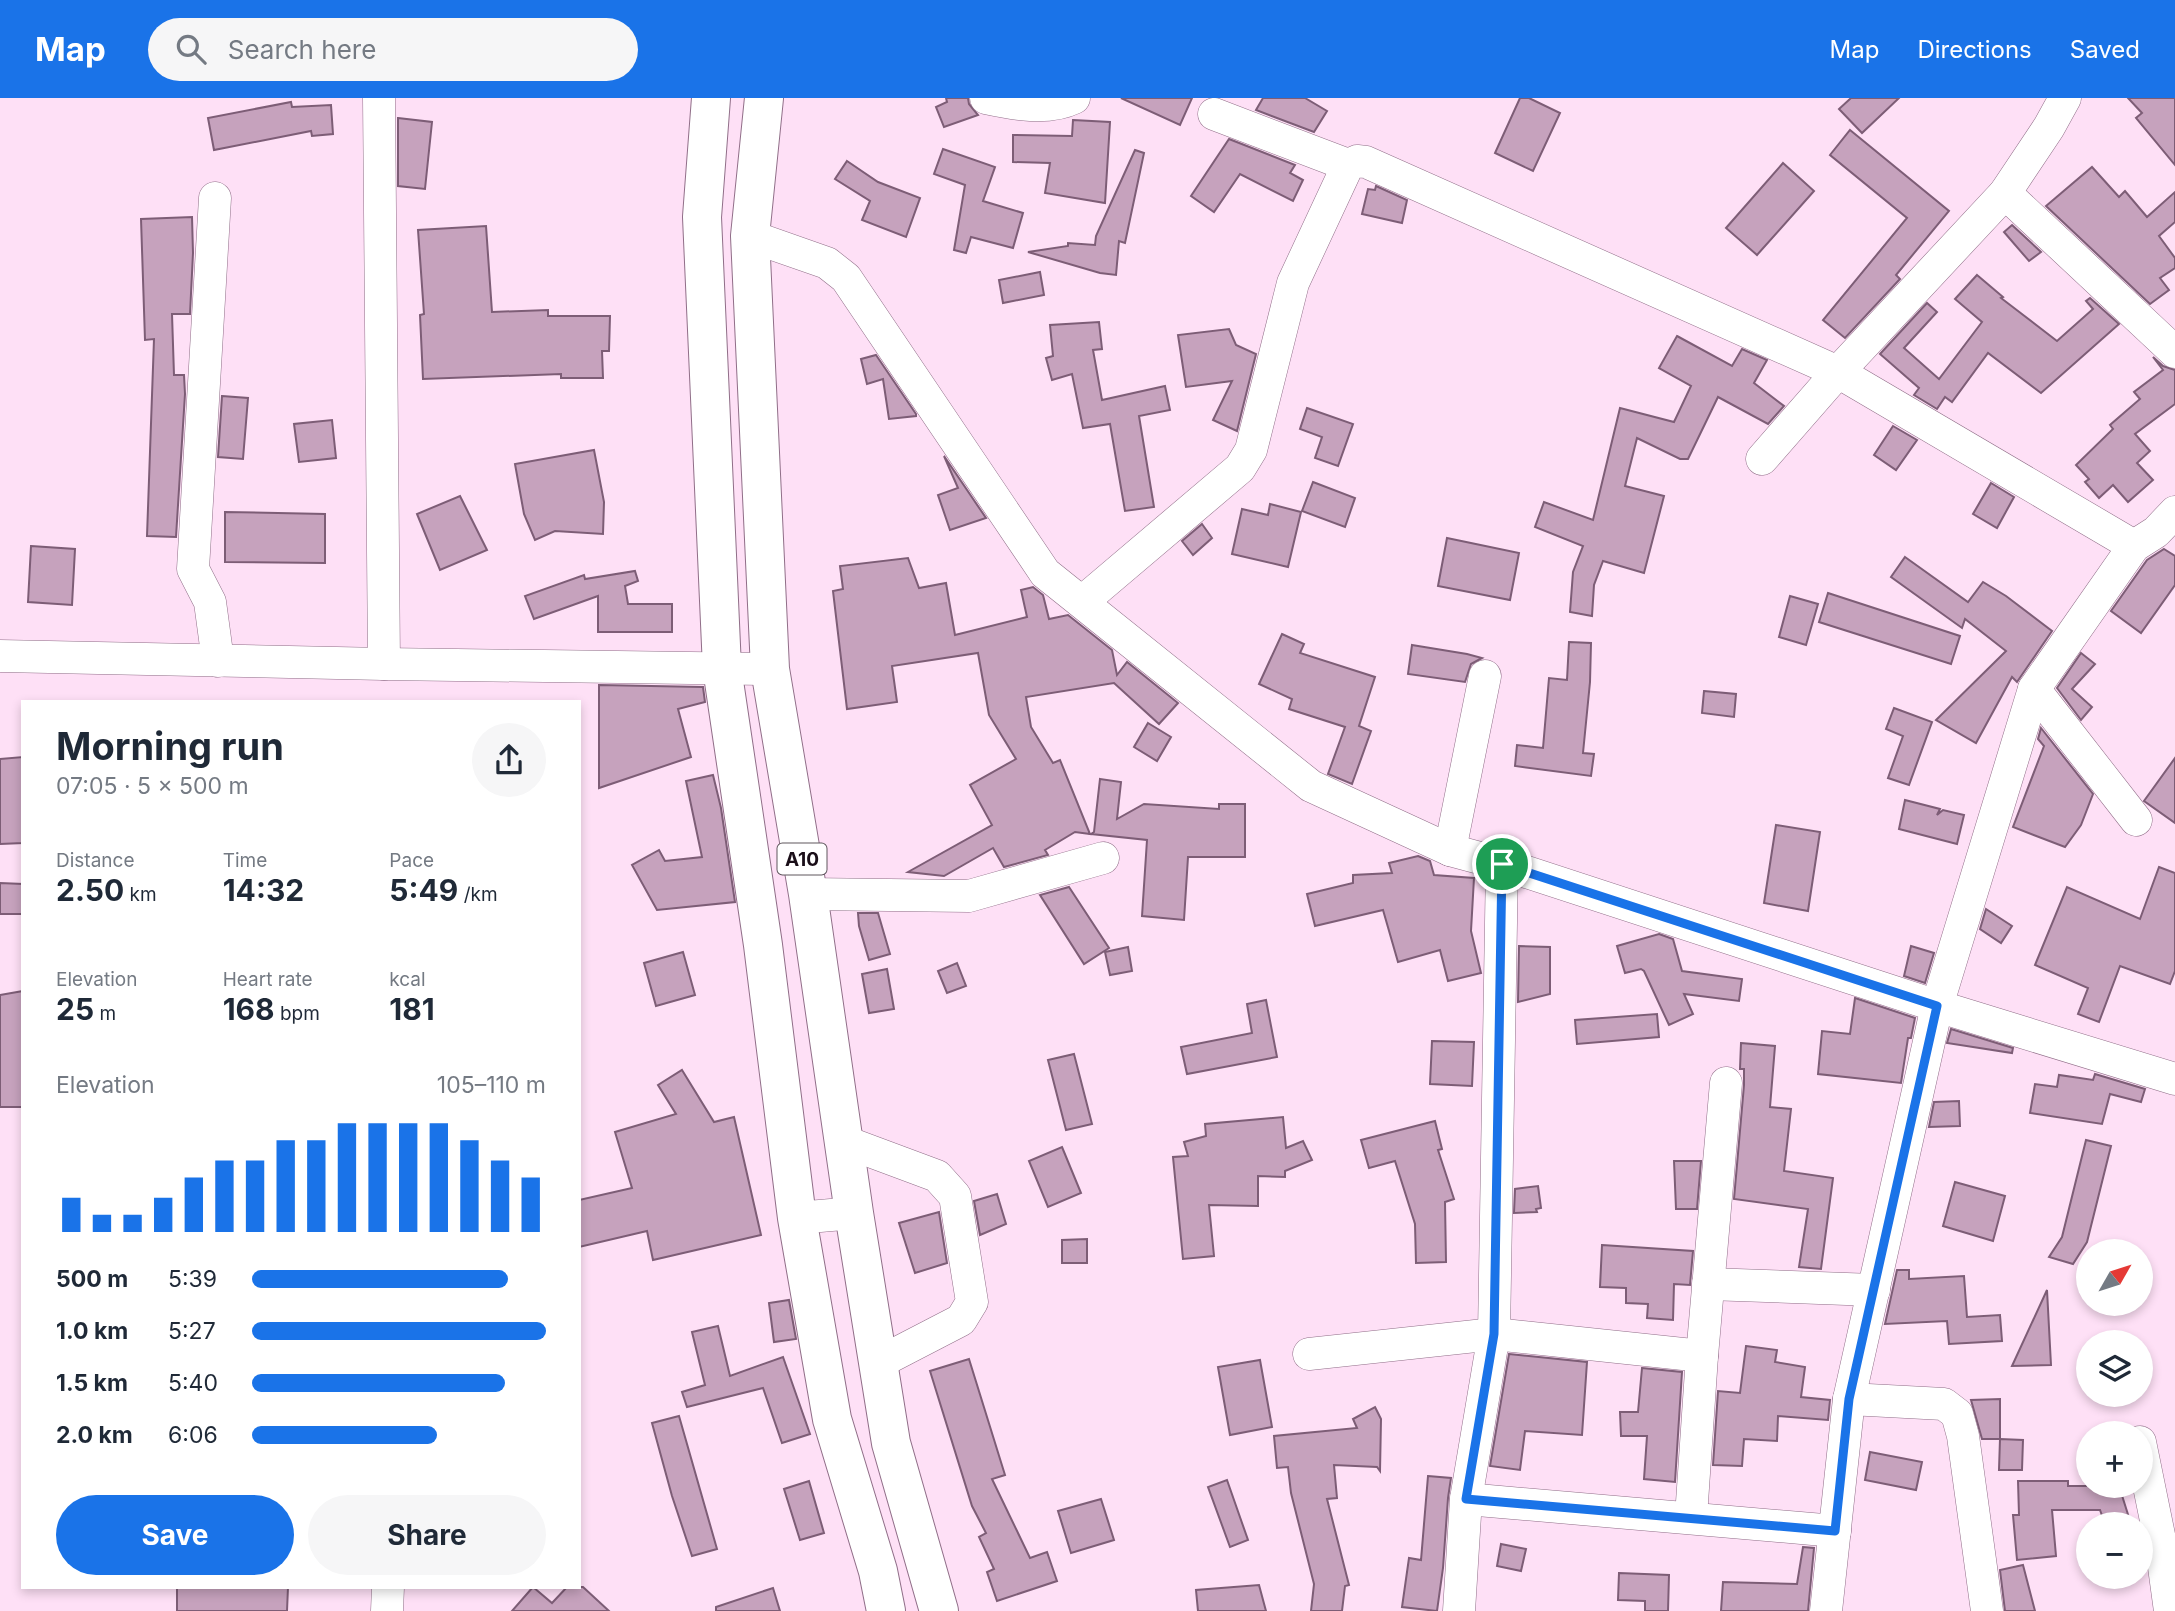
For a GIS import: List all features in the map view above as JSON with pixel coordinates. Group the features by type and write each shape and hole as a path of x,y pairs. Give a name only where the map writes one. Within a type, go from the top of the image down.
{"highway":[{"name":"A10","path":"711,98 702,217 722,668 763,945 797,1218 832,1419 878,1571 886,1611"},
{"name":"A10","path":"764,98 750,236 770,669 808,894 853,1213 891,1443 939,1611"}],"street":[{"path":"379,98 384,664"},
{"path":"986,98 1021,106 1063,103 1073,98"},
{"path":"1762,459 1838,372 2005,193 2065,98"},
{"path":"1214,114 1349,165"},
{"path":"1082,602 1240,468 1251,450 1293,283 1349,165 1357,161 1366,162 1838,372 2160,534 2034,689 1937,1006 1849,1399 1826,1611"},
{"path":"2005,193 2175,352"},
{"path":"215,198 193,569 210,602 218,661"},
{"path":"750,236 827,263 846,278 1045,573 1311,786 1450,850 1502,864 1937,1006 2175,1079"},
{"path":"0,656 770,669"},
{"path":"1450,850 1485,676"},
{"path":"2034,689 2136,820"},
{"path":"808,894 969,896 1104,858"},
{"path":"1459,1611 1466,1499 1494,1334 1502,864"},
{"path":"1691,1517 1726,1083"},
{"path":"844,1141 937,1176 955,1196 972,1303 961,1321 878,1363"},
{"path":"797,1218 853,1213"},
{"path":"1708,1284 1874,1290"},
{"path":"1309,1354 1494,1334 1702,1356"},
{"path":"1849,1399 1944,1404 1957,1414 1963,1436 1987,1611"},
{"path":"2152,1498 2170,1611"},
{"path":"1466,1499 1835,1531"},
{"path":"387,1611 388,1589"}],"building":[{"path":"946,98 968,98 969,104 978,115 944,127 936,107 947,102"},
{"path":"1121,98 1192,98 1180,125"},
{"path":"1263,98 1305,98 1327,111 1314,132 1256,110"},
{"path":"1520,98 1529,98 1560,113 1533,171 1495,153"},
{"path":"1851,98 1899,98 1862,133 1839,109"},
{"path":"2128,98 2175,98 2175,165 2136,118 2142,113"},
{"path":"291,102 292,107 331,105 333,134 312,136 311,131 214,150 208,118"},
{"path":"398,118 432,122 425,189 398,186"},
{"path":"1073,120 1110,122 1105,203 1045,193 1050,163 1013,162 1013,135 1072,136"},
{"path":"1850,130 1949,211 1896,275 1900,279 1845,338 1823,320 1907,218 1830,155"},
{"path":"1229,139 1295,165 1290,173 1303,180 1293,201 1240,174 1214,212 1191,196"},
{"path":"943,149 995,167 983,201 1023,213 1013,248 971,237 966,253 954,250 965,185 934,174"},
{"path":"1135,150 1144,153 1125,243 1119,241 1116,275 1100,273 1028,252 1068,246 1068,243 1095,245 1096,236"},
{"path":"847,161 878,182 920,198 906,237 862,220 870,201 835,179"},
{"path":"1783,163 1814,191 1757,255 1726,228"},
{"path":"2092,167 2119,197 2125,191 2147,217 2175,192 2175,222 2159,236 2175,258 2175,268 2160,278 2169,290 2150,304 2046,206"},
{"path":"1376,186 1407,200 1402,223 1362,214 1368,189 1375,190"},
{"path":"192,217 190,314 172,314 174,375 184,375 185,394 176,537 147,536 154,339 145,340 141,219"},
{"path":"2012,225 2041,252 2029,261 2004,232"},
{"path":"486,226 492,312 548,310 548,316 610,316 609,351 602,351 603,378 561,378 561,374 423,379 420,315 424,314 418,230"},
{"path":"1040,272 1044,295 1003,303 999,280"},
{"path":"1977,275 2003,297 2001,298 2057,341 2093,309 2086,301 2090,298 2119,324 2041,393 1988,353 1952,402 1945,397 1937,409 1914,395 1919,388 1880,354 1927,303 1937,312 1904,348 1939,379 1982,322 1955,299"},
{"path":"1099,322 1102,349 1093,350 1102,400 1165,386 1170,410 1139,416 1154,507 1125,511 1110,424 1083,428 1072,374 1052,380 1046,358 1053,356 1050,325"},
{"path":"1229,329 1236,345 1256,354 1237,431 1213,420 1232,381 1186,387 1178,335"},
{"path":"1677,336 1732,366 1742,349 1767,360 1754,383 1784,406 1768,424 1718,397 1688,459 1680,459 1637,438 1625,486 1664,496 1644,573 1603,561 1594,585 1592,616 1570,612 1573,572 1583,546 1535,527 1544,502 1593,520 1620,408 1674,422 1691,386 1659,368"},
{"path":"876,355 916,416 889,419 883,379 867,384 861,359"},
{"path":"2153,357 2163,366 2175,370 2175,404 2135,434 2150,451 2137,463 2153,480 2128,502 2113,485 2099,498 2085,482 2089,479 2076,465 2113,429 2110,425 2140,399 2134,392 2163,370"},
{"path":"222,396 248,398 243,459 218,457"},
{"path":"1307,408 1353,424 1338,466 1315,458 1322,437 1300,429"},
{"path":"332,420 336,458 299,462 294,424"},
{"path":"1893,426 1917,440 1896,470 1874,455"},
{"path":"594,450 604,502 603,534 555,531 535,540 524,514 515,464"},
{"path":"944,456 986,518 950,530 938,495 958,488"},
{"path":"1313,482 1355,498 1345,527 1302,511"},
{"path":"1991,483 2014,497 1997,528 1973,514"},
{"path":"460,496 487,550 440,570 417,514"},
{"path":"1270,504 1301,512 1288,567 1232,554 1242,509 1268,515"},
{"path":"225,512 325,514 325,563 225,562"},
{"path":"1202,524 1212,538 1193,555 1182,541"},
{"path":"1447,538 1519,553 1510,600 1438,586"},
{"path":"31,546 75,549 72,605 28,602"},
{"path":"2164,549 2175,556 2175,585 2141,633 2111,611 2147,560"},
{"path":"1905,557 1968,602 1983,582 2052,631 2017,682 2012,677 1976,743 1936,720 2006,651 1965,619 1962,628 1891,577"},
{"path":"908,558 919,588 946,583 955,635 1027,617 1021,590 1033,587 1043,595 1049,619 1068,615 1112,650 1117,675 1127,662 1178,703 1159,724 1114,683 1026,697 1031,727 1053,763 1060,760 1090,834 1075,832 1045,850 1048,855 1004,867 993,848 944,876 908,872 992,825 970,785 1016,759 989,715 978,653 892,666 897,702 847,709 833,591 843,589 840,566"},
{"path":"635,571 638,581 625,586 628,604 672,604 672,632 598,632 598,596 534,619 525,596 584,575 585,579"},
{"path":"1828,593 1960,636 1951,664 1819,622"},
{"path":"1790,596 1818,604 1806,645 1779,637"},
{"path":"1282,634 1304,644 1300,653 1375,677 1359,726 1371,731 1352,784 1328,774 1345,727 1289,709 1292,699 1259,684"},
{"path":"1569,642 1591,643 1583,753 1594,754 1591,776 1515,766 1517,745 1543,748 1549,678 1567,680"},
{"path":"1412,645 1482,658 1471,664 1465,682 1408,674"},
{"path":"2081,653 2095,664 2072,689 2092,707 2081,720 2057,688"},
{"path":"599,685 703,687 705,702 678,709 691,757 599,788"},
{"path":"1704,691 1736,694 1734,717 1702,713"},
{"path":"1894,708 1932,722 1909,785 1888,778 1903,736 1886,729"},
{"path":"1148,723 1171,737 1157,761 1134,747"},
{"path":"2041,728 2093,794 2081,825 2065,847 2013,827 2044,746 2038,739"},
{"path":"21,757 21,843 0,844 0,759"},
{"path":"2175,758 2175,823 2144,801"},
{"path":"713,775 721,808 735,902 657,910 632,865 659,850 665,861 702,857 686,781"},
{"path":"1100,779 1121,782 1117,819 1144,804 1219,809 1219,804 1245,804 1245,857 1188,857 1184,920 1142,916 1147,840 1091,834 1094,832"},
{"path":"1905,800 1940,809 1937,815 1943,810 1964,815 1957,844 1899,829"},
{"path":"1776,825 1820,832 1808,911 1764,903"},
{"path":"1418,856 1430,861 1434,875 1474,878 1471,931 1481,973 1448,981 1440,950 1398,962 1383,910 1315,926 1307,894 1353,883 1353,875 1392,873 1389,863"},
{"path":"2159,867 2175,873 2175,971 2170,984 2120,966 2099,1022 2078,1014 2088,988 2035,965 2067,887 2140,919"},
{"path":"0,883 21,884 21,914 0,914"},
{"path":"1069,887 1109,948 1084,964 1040,895"},
{"path":"1986,909 2012,926 2001,943 1980,929"},
{"path":"858,913 878,913 890,954 869,960"},
{"path":"1659,934 1673,939 1682,971 1742,979 1739,1001 1684,994 1693,1014 1669,1025 1644,971 1641,969 1625,973 1617,946"},
{"path":"1519,946 1550,947 1550,994 1518,1002"},
{"path":"1911,946 1934,953 1925,983 1904,976"},
{"path":"1128,947 1132,971 1110,975 1105,952"},
{"path":"683,952 695,995 656,1006 644,963"},
{"path":"957,963 966,986 947,993 938,971"},
{"path":"887,969 894,1009 869,1013 862,974"},
{"path":"21,991 21,1107 0,1107 0,995"},
{"path":"1855,998 1915,1018 1911,1038 1908,1038 1901,1083 1818,1074 1822,1031 1850,1034"},
{"path":"1266,1000 1277,1057 1187,1074 1181,1047 1252,1033 1247,1004"},
{"path":"1657,1014 1659,1037 1577,1044 1575,1020"},
{"path":"1951,1029 2013,1048 2012,1053 1947,1043"},
{"path":"1432,1041 1474,1042 1472,1086 1430,1084"},
{"path":"1741,1043 1775,1046 1770,1107 1791,1109 1784,1171 1833,1178 1821,1269 1799,1267 1808,1209 1734,1199 1744,1085 1744,1069 1740,1069"},
{"path":"1074,1054 1092,1124 1066,1130 1048,1060"},
{"path":"682,1070 714,1122 734,1117 761,1235 653,1260 647,1231 581,1247 581,1200 632,1188 615,1132 676,1114 658,1085"},
{"path":"2095,1074 2145,1089 2141,1102 2110,1094 2102,1124 2030,1113 2035,1084 2057,1087 2059,1075 2093,1080"},
{"path":"1959,1101 1960,1126 1929,1127 1934,1102"},
{"path":"1283,1117 1286,1148 1303,1141 1312,1160 1285,1171 1285,1177 1258,1176 1258,1206 1209,1205 1214,1256 1183,1259 1173,1157 1188,1156 1184,1142 1206,1136 1205,1124"},
{"path":"1435,1121 1442,1149 1438,1150 1454,1199 1445,1202 1446,1262 1416,1263 1415,1224 1395,1161 1369,1168 1361,1140"},
{"path":"2086,1140 2111,1146 2088,1239 2076,1239 2076,1259 2073,1264 2049,1257 2062,1237"},
{"path":"1062,1147 1081,1193 1048,1207 1029,1161"},
{"path":"1674,1161 1701,1161 1697,1209 1676,1209"},
{"path":"1955,1182 2005,1196 1993,1241 1943,1226"},
{"path":"1538,1186 1541,1208 1536,1209 1537,1212 1514,1213 1515,1189"},
{"path":"997,1194 1006,1224 980,1235 974,1201"},
{"path":"939,1212 947,1263 915,1273 899,1223"},
{"path":"1087,1239 1087,1263 1062,1263 1062,1240"},
{"path":"1602,1245 1693,1251 1690,1285 1674,1284 1673,1320 1647,1318 1648,1304 1626,1303 1626,1288 1600,1287"},
{"path":"1897,1270 1909,1270 1909,1279 1964,1276 1967,1317 2000,1315 2002,1341 1949,1344 1947,1321 1885,1324"},
{"path":"2047,1290 2051,1365 2012,1366"},
{"path":"789,1300 796,1339 774,1342 769,1303"},
{"path":"718,1326 730,1376 783,1357 810,1434 782,1443 763,1388 687,1407 682,1392 705,1385 692,1332"},
{"path":"1746,1346 1777,1350 1775,1362 1805,1367 1801,1397 1830,1400 1828,1420 1778,1416 1777,1441 1744,1439 1742,1466 1713,1465 1718,1391 1740,1393"},
{"path":"1509,1354 1587,1362 1582,1435 1525,1431 1520,1470 1490,1466"},
{"path":"969,1359 1005,1475 992,1479 1030,1558 1047,1552 1057,1581 997,1601 987,1572 994,1569 979,1537 986,1533 972,1506 930,1371"},
{"path":"1260,1360 1272,1427 1230,1435 1218,1367"},
{"path":"1642,1368 1682,1372 1675,1482 1644,1479 1647,1436 1621,1436 1620,1412 1638,1412"},
{"path":"2000,1399 2000,1439 1982,1439 1971,1400"},
{"path":"1375,1407 1381,1419 1380,1471 1377,1467 1334,1465 1337,1498 1327,1499 1349,1585 1345,1586 1342,1611 1311,1611 1314,1584 1291,1493 1288,1467 1277,1468 1274,1436 1357,1428 1353,1419"},
{"path":"679,1416 717,1549 692,1556 652,1423"},
{"path":"2000,1439 2023,1440 2022,1470 1999,1470"},
{"path":"1870,1452 1922,1462 1916,1490 1865,1480"},
{"path":"1428,1476 1451,1478 1437,1611 1402,1607 1409,1558 1421,1560"},
{"path":"1227,1480 1248,1540 1230,1547 1208,1487"},
{"path":"809,1481 824,1533 800,1540 784,1489"},
{"path":"2018,1481 2068,1481 2068,1486 2076,1486 2076,1498 2123,1498 2127,1512 2052,1510 2056,1556 2017,1560 2013,1515 2019,1515"},
{"path":"1101,1499 1114,1540 1071,1553 1058,1511"},
{"path":"1501,1544 1526,1549 1521,1571 1497,1566"},
{"path":"1803,1547 1814,1548 1808,1611 1721,1611 1723,1582 1797,1584"},
{"path":"2023,1565 2035,1611 2005,1611 2000,1570"},
{"path":"1619,1573 1669,1575 1668,1611 1645,1611 1645,1601 1618,1600"},
{"path":"1259,1585 1266,1611 1198,1611 1196,1590"},
{"path":"583,1587 609,1611 512,1611 531,1589 535,1589 552,1603 565,1589"},
{"path":"773,1588 780,1611 716,1611 716,1607"},
{"path":"177,1589 288,1589 287,1611 177,1611"}],"route":[{"path":"1502,864 1937,1006 1849,1399 1835,1531 1466,1499 1494,1334 1502,864"}]}
